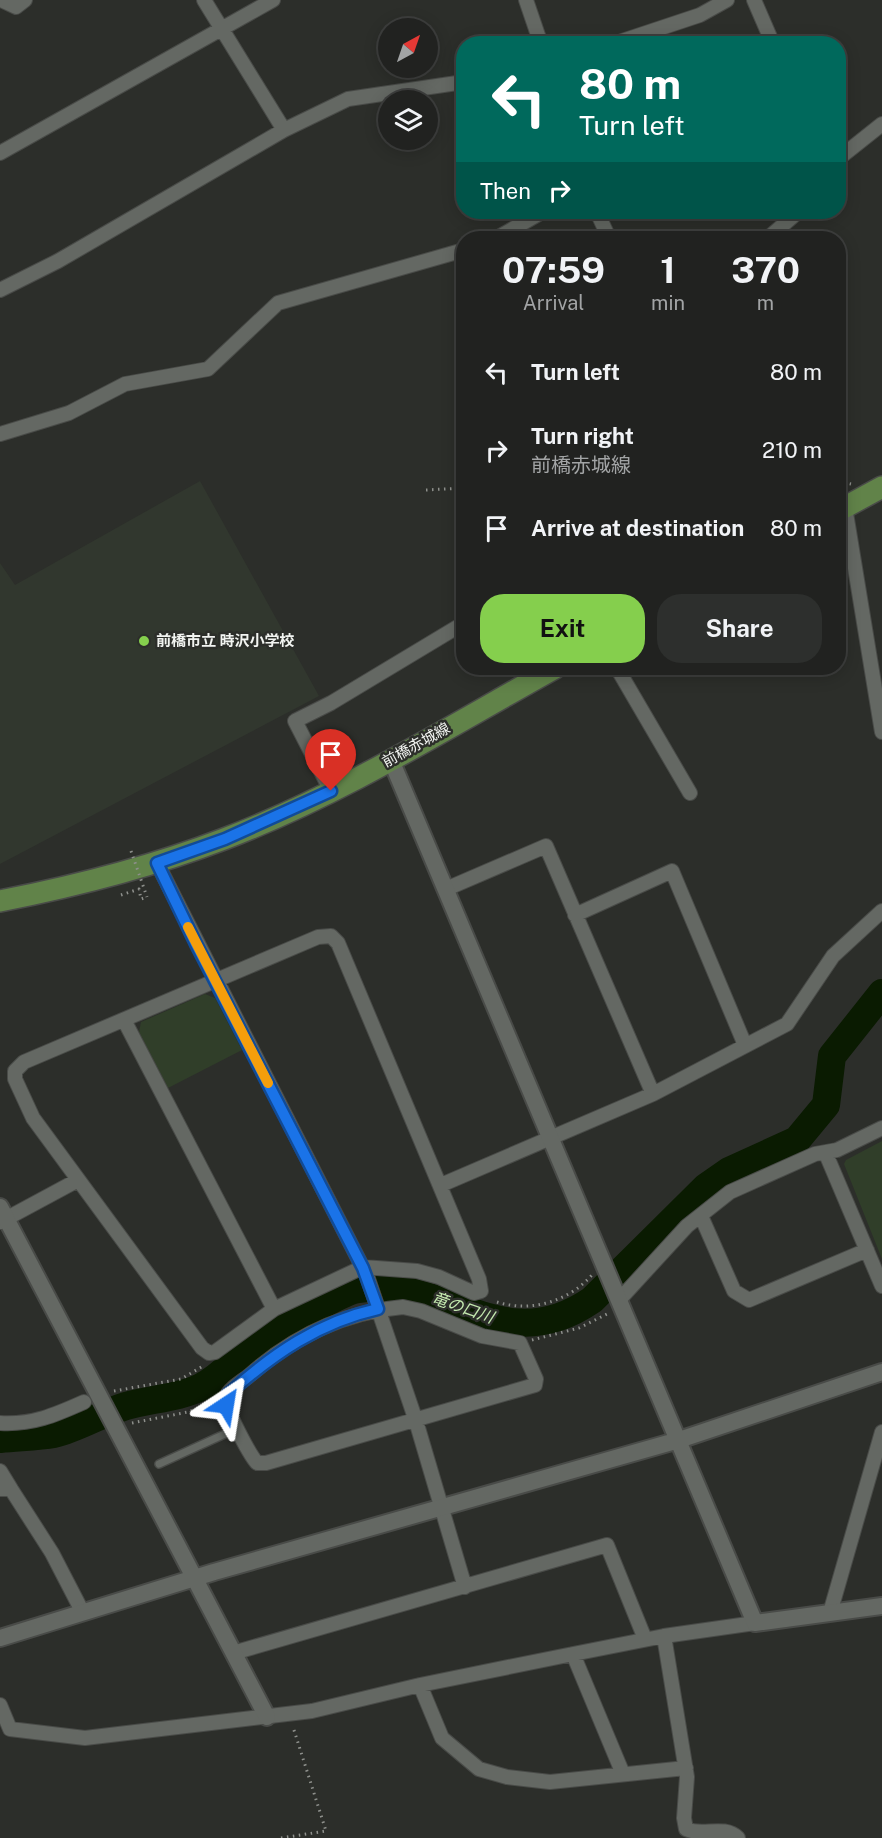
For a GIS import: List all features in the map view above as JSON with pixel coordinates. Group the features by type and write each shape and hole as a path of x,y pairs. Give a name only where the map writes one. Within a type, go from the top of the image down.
{"main road":[{"path":"846,507 882,487"},
{"name":"前橋赤城線","path":"0,901 58,890 157,863 225,839 331,791 543,675"}],"street":[{"path":"1,0 16,7 25,0"},
{"path":"204,0 284,130"},
{"path":"0,153 273,0"},
{"path":"526,0 538,36"},
{"path":"637,36 700,15 727,0"},
{"path":"754,0 770,36"},
{"path":"0,290 58,261 284,130 348,99 456,83"},
{"path":"846,153 882,124"},
{"path":"509,231 530,219"},
{"path":"776,231 790,219"},
{"path":"0,434 69,413 125,384 208,369 278,303 456,252"},
{"path":"846,531 882,732"},
{"path":"331,791 295,721 331,703 456,628"},
{"path":"621,675 690,793"},
{"path":"391,760 550,1138 600,1271 619,1297 755,1623"},
{"path":"446,889 546,846 653,1094"},
{"path":"157,863 365,1272 416,1421 465,1587"},
{"path":"575,915 672,871 745,1045"},
{"path":"441,1185 653,1094 787,1024 833,956 882,911"},
{"path":"331,936 338,943 441,1185 479,1279 481,1292 474,1293 417,1270 365,1272 274,1309 215,1352 209,1353 202,1348 33,1118 15,1079 15,1071 24,1062 215,981 318,937 331,936"},
{"path":"124,1020 274,1309"},
{"path":"619,1297 687,1226 729,1192 815,1154 826,1154 882,1128"},
{"path":"826,1154 882,1286"},
{"path":"78,1180 2,1216 122,1424 267,1718"},
{"path":"701,1216 734,1291 749,1300 867,1250"},
{"path":"377,1306 403,1307 421,1311 482,1336 520,1343 536,1379 535,1385 262,1464 254,1459 225,1400 228,1394 258,1368 313,1331 377,1306"},
{"path":"0,1638 82,1611 679,1440 882,1372"},
{"path":"0,1423 21,1424 44,1420 84,1402"},
{"path":"830,1613 877,1465 882,1432"},
{"path":"0,1471 5,1489 52,1553 82,1611"},
{"path":"233,1653 607,1545 645,1640"},
{"path":"0,1705 10,1729 86,1738 267,1718 664,1635 882,1606"},
{"path":"664,1635 686,1767 684,1818 686,1829 692,1836 717,1831 734,1834 738,1838"},
{"path":"573,1654 623,1774"},
{"path":"420,1685 442,1738 479,1769 507,1777 550,1782 686,1767"}],"lane":[{"path":"159,1464 238,1428"}],"path":[{"path":"426,490 456,488"},
{"path":"121,895 139,890 141,899 147,897 131,851"},
{"path":"497,1302 510,1307 559,1300 600,1271"},
{"path":"529,1342 579,1329 609,1313"},
{"path":"108,1399 181,1379 203,1366"},
{"path":"122,1424 188,1412 211,1403"},
{"path":"281,1838 326,1831 289,1715"}],"shaded area":[{"name":"前橋市立 時沢小学校","path":"200,481 319,696 0,864 0,563 15,585"}],"green space":[{"path":"205,994 215,998 242,1050 168,1088 139,1032 141,1022"},
{"path":"882,1141 882,1259 844,1164 846,1160"}],"waterway":[{"name":"竜の口川","path":"0,1439 54,1434 126,1406 192,1391 216,1378 247,1350 275,1331 323,1304 358,1289 390,1288 419,1294 502,1320 530,1323 560,1317 592,1300 706,1187 729,1171 797,1140 826,1105 832,1056 882,993"}],"slow traffic":[{"path":"188,927 268,1083"}],"place":[{"name":"前橋市立 時沢小学校","path":"144,641"}],"route":[{"path":"226,1405 225,1400 228,1394 286,1347 313,1331 356,1314 378,1309 367,1276 167,887 157,863 225,839 331,791"}]}
